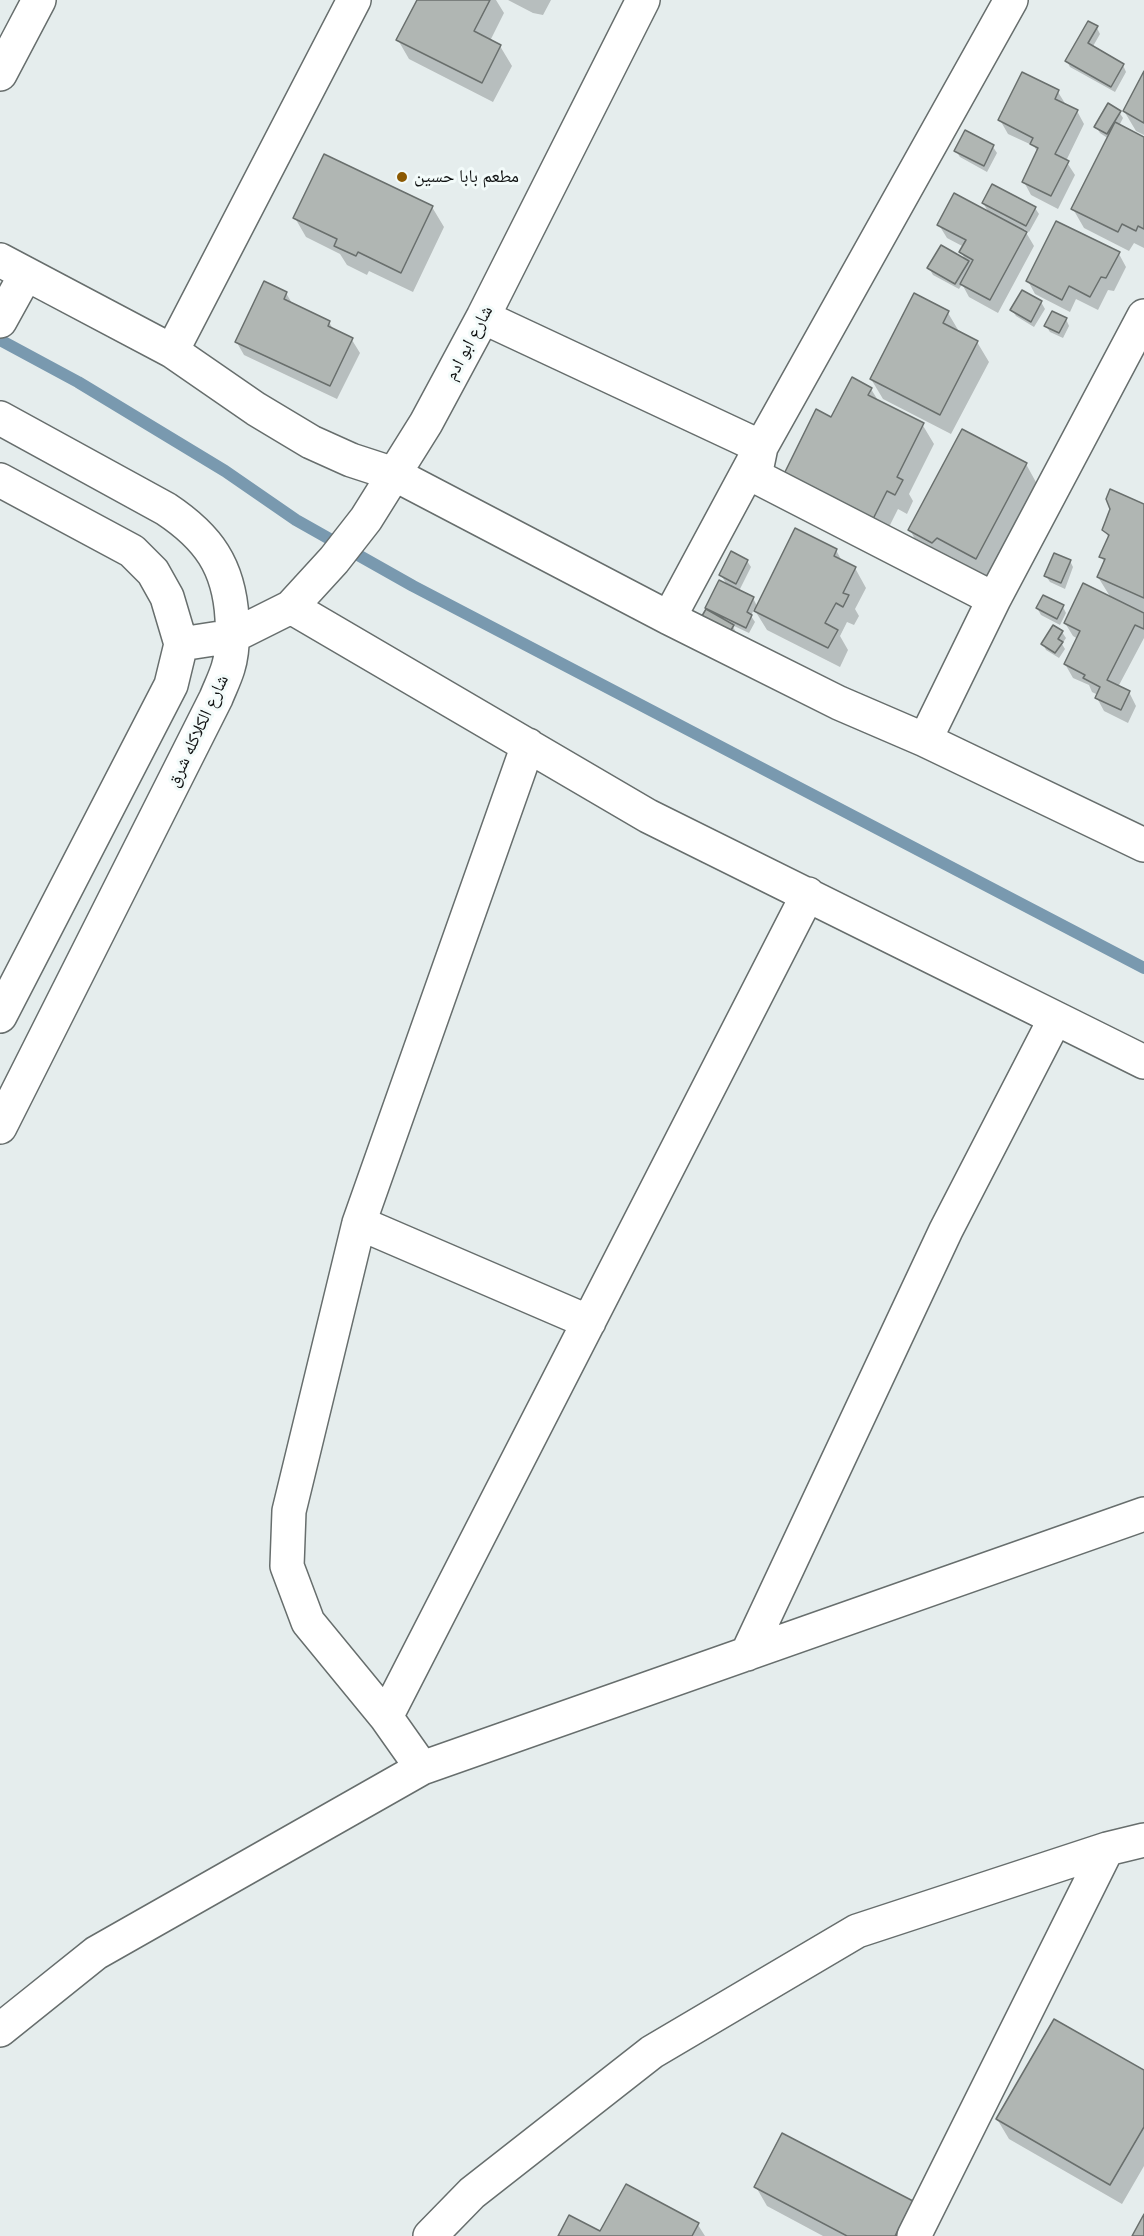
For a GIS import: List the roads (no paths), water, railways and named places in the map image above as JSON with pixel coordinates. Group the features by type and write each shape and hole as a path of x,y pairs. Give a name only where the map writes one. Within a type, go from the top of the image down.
{"street":[{"path":"0,74 39,0"},
{"path":"172,351 354,0"},
{"name":"شارع ابو ادم","path":"181,644 233,636 291,607 334,560 360,526 426,423 483,317 643,0"},
{"path":"669,618 761,447 1011,0"},
{"path":"0,321 13,267 172,351 256,409 311,442 351,460 394,474 669,618 839,703 924,740 1144,845"},
{"path":"924,740 994,599 1144,316"},
{"path":"483,317 761,447"},
{"name":"شارع الكلاكله شرق","path":"0,418 184,521 211,551 223,569 229,587 233,636 229,666 216,698 0,1127"},
{"path":"761,447 755,476 994,599"},
{"path":"0,480 132,551 153,572 167,597 181,644 171,685 9,973 0,1016"},
{"path":"291,607 648,816 1144,1062"},
{"path":"422,1768 386,1717 308,1622 286,1566 289,1511 359,1223 528,745"},
{"path":"386,1717 808,894"},
{"path":"747,1654 946,1230 1055,1019"},
{"path":"359,1223 589,1322"},
{"path":"0,2030 96,1953 422,1768 1144,1514"},
{"path":"434,2235 472,2193 652,2052 857,1931 1107,1849 1144,1840"},
{"path":"914,2236 1107,1849"}],"waterway":[{"path":"0,340 78,382 225,471 296,520 413,586 1144,968"}],"place":[{"name":"مطعم بابا حسين","path":"402,177"}]}
